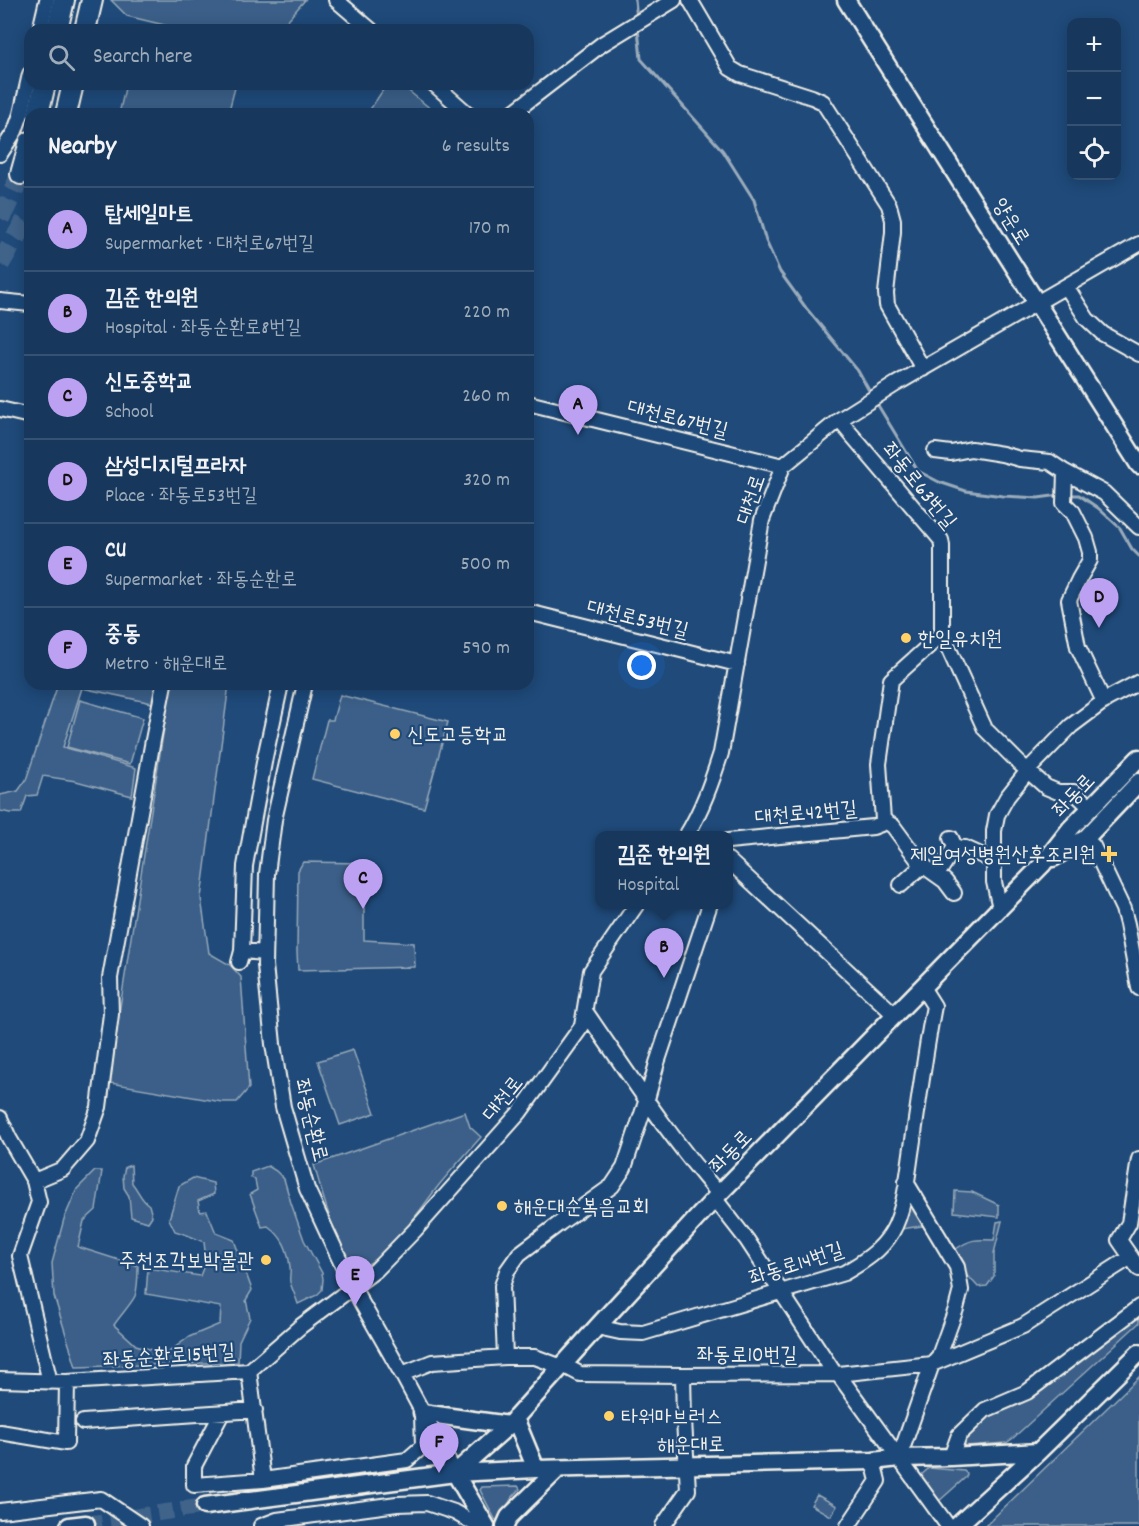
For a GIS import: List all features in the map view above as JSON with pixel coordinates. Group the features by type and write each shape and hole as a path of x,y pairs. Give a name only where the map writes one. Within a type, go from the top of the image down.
{"highway":[{"path":"58,24 64,0"},
{"path":"86,24 92,0"},
{"path":"39,108 44,90"},
{"path":"67,108 72,90"},
{"path":"21,174 24,163"}],"main road":[{"name":"양운로","path":"846,0 1139,464"},
{"name":"좌동로","path":"455,1473 512,1421 717,1197 1042,865 1071,828 1139,758"},
{"name":"좌동로","path":"1042,865 1085,839 1139,782"},
{"path":"957,1526 1038,1452 1139,1353"},
{"path":"422,1413 512,1421 537,1469"},
{"name":"해운대로","path":"205,1506 455,1473 873,1461 1038,1452"},
{"path":"505,1526 509,1517 558,1469"},
{"name":"좌동순환로","path":"455,1473 486,1526"}],"street":[{"path":"41,24 47,0"},
{"path":"336,0 364,24"},
{"path":"519,108 602,44 674,0"},
{"path":"690,0 730,68 740,74 823,102 889,205 893,232 886,293 887,305 923,369"},
{"path":"0,154 15,131 27,90"},
{"path":"441,90 461,108"},
{"name":"대천로","path":"689,831 721,753 762,520 783,466 839,420 896,384 1139,244"},
{"path":"1066,286 1087,319 1103,334 1139,354"},
{"path":"0,301 24,303"},
{"name":"대천로67번길","path":"534,404 783,466"},
{"path":"0,409 24,415"},
{"name":"좌동로63번길","path":"839,420 941,540 942,634 985,729 1046,786 1058,792 1074,792 1091,808"},
{"path":"935,451 951,453 971,449 1020,459 1050,462 1104,493 1139,527"},
{"path":"1065,472 1069,507 1086,538 1090,552 1090,560 1069,600 1078,647 1104,702"},
{"name":"대천로53번길","path":"534,613 737,664"},
{"name":"대천로42번길","path":"733,841 873,827 881,824 883,820 879,764 891,680 942,634"},
{"path":"1000,908 993,882 993,831 997,815 1007,797 1028,770 1071,726 1104,702 1139,682"},
{"path":"34,1181 63,1169 87,1141 99,1107 111,1014 110,978 163,690"},
{"path":"265,953 240,957 245,866 280,690"},
{"name":"좌동순환로","path":"304,690 274,819 267,874 265,965 273,1044 283,1107 307,1189 352,1286 455,1473"},
{"name":"대천로42번길","path":"883,820 893,826 923,865 937,875"},
{"path":"1085,839 1094,846 1123,909 1139,988"},
{"path":"954,893 937,875 953,843 993,861"},
{"path":"733,864 895,1015"},
{"path":"901,885 923,865"},
{"name":"대천로","path":"352,1286 376,1270 416,1230 520,1112 582,1026 591,971 633,909"},
{"path":"505,1357 502,1286 507,1271 519,1254 612,1186 624,1168 708,909"},
{"name":"좌동로14번길","path":"597,1327 620,1332 643,1333 844,1273 865,1261 881,1246 893,1231 902,1206 934,1006 922,987"},
{"path":"585,1011 747,1240 837,1374 948,1526"},
{"path":"0,1118 34,1181 39,1202 20,1256 50,1382"},
{"path":"1139,1159 1129,1223 1119,1240 1139,1269"},
{"path":"899,1458 932,1364 939,1356 957,1309 961,1290 957,1267 906,1182"},
{"name":"좌동로10번길","path":"402,1374 432,1362 505,1357 535,1357 580,1374 837,1374 932,1364 1023,1326 1131,1257"},
{"name":"좌동순환로15번길","path":"0,1380 67,1382 249,1371 352,1286"},
{"path":"951,1457 959,1436 985,1410 1028,1392 1139,1307"},
{"path":"249,1371 263,1480"},
{"path":"663,1526 688,1490 683,1375"},
{"path":"0,1432 66,1443 67,1382"},
{"path":"83,1422 255,1410"},
{"path":"222,1413 194,1466 194,1485 263,1480 407,1460 423,1446 422,1413"},
{"path":"848,1526 878,1480 873,1461"},
{"path":"0,1511 101,1499 141,1526"},
{"path":"261,1526 277,1520 397,1504 427,1503 454,1512 479,1526"}],"shaded area":[{"path":"111,0 305,0 284,24 160,24 127,16"},
{"path":"125,90 234,90 230,108 120,108"},
{"path":"383,90 407,90 430,108 371,108"},
{"path":"56,690 81,690 63,747 136,768 132,796 76,781 43,776 37,795 27,796 21,813 0,811 0,795 18,791 26,780"},
{"path":"91,690 156,690 152,703"},
{"path":"170,690 228,690 201,898 209,953 230,965 241,977 249,1088 237,1102 222,1102 110,1083"},
{"path":"340,695 448,722 424,808 312,779 327,720 333,720"},
{"path":"80,700 143,718 130,764 67,747"},
{"path":"303,862 364,863 364,940 414,943 415,967 298,970 298,871"},
{"path":"353,1050 375,1113 340,1125 318,1061"},
{"path":"465,1112 470,1127 481,1137 384,1253 364,1265 352,1262 335,1232 314,1165"},
{"path":"131,1165 132,1183 149,1205 152,1216 148,1222 131,1217 129,1196 124,1188 123,1176 125,1167"},
{"path":"268,1166 284,1179 304,1240 322,1273 322,1290 298,1304 290,1282 289,1261 284,1244 268,1226 262,1227 250,1194 257,1190 251,1172"},
{"path":"95,1171 102,1171 96,1210 84,1221 78,1247 138,1266 135,1296 114,1325 136,1345 166,1354 189,1337 220,1324 221,1307 146,1294 148,1268 200,1276 206,1260 204,1242 175,1231 169,1219 179,1186 193,1178 213,1183 214,1194 198,1201 200,1212 207,1211 216,1233 234,1240 252,1290 246,1300 250,1318 239,1341 238,1362 76,1367 54,1296 52,1263 64,1219 77,1189"},
{"path":"955,1191 972,1192 999,1205 999,1217 954,1212"},
{"path":"911,1202 924,1224 900,1229 908,1203"},
{"path":"1002,1221 994,1253 994,1276 987,1286 978,1287 961,1271 942,1235 945,1233 956,1249 974,1240 994,1240 997,1222"},
{"path":"1135,1316 1139,1318 1139,1323 1012,1439 1006,1443 966,1446 962,1441 987,1413"},
{"path":"1139,1377 1139,1526 985,1526"},
{"path":"929,1468 964,1471 967,1474 938,1502 918,1478"},
{"path":"518,1486 520,1489 511,1499 499,1522 495,1519 480,1490 482,1487"},
{"path":"817,1495 837,1506 831,1516 811,1505"}],"waterway":[{"path":"635,0 637,19"},
{"path":"638,29 641,59 723,151 754,200 766,241 780,272 806,308 858,371 871,394"},
{"path":"876,402 918,471 939,482 966,491 1003,496 1038,498 1060,495"},
{"path":"1069,495 1079,495 1098,508 1120,528 1132,549 1139,556"}],"tunnel":[{"path":"0,218 21,174"},
{"path":"0,264 24,223"},
{"path":"86,1524 205,1506"}],"place":[{"name":"탑세일마트","path":"578,435"},
{"name":"삼성디지털프라자","path":"1099,628"},
{"name":"한일유치원","path":"906,638"},
{"name":"신도고등학교","path":"395,734"},
{"name":"제일여성병원산후조리원","path":"1109,854"},
{"name":"신도중학교","path":"363,909"},
{"name":"김준 한의원","path":"664,978"},
{"name":"해운대순복음교회","path":"502,1206"},
{"name":"주천조각보박물관","path":"266,1260"},
{"name":"CU","path":"355,1306"},
{"name":"타워마브러스","path":"609,1416"},
{"name":"중동","path":"439,1473"}]}
